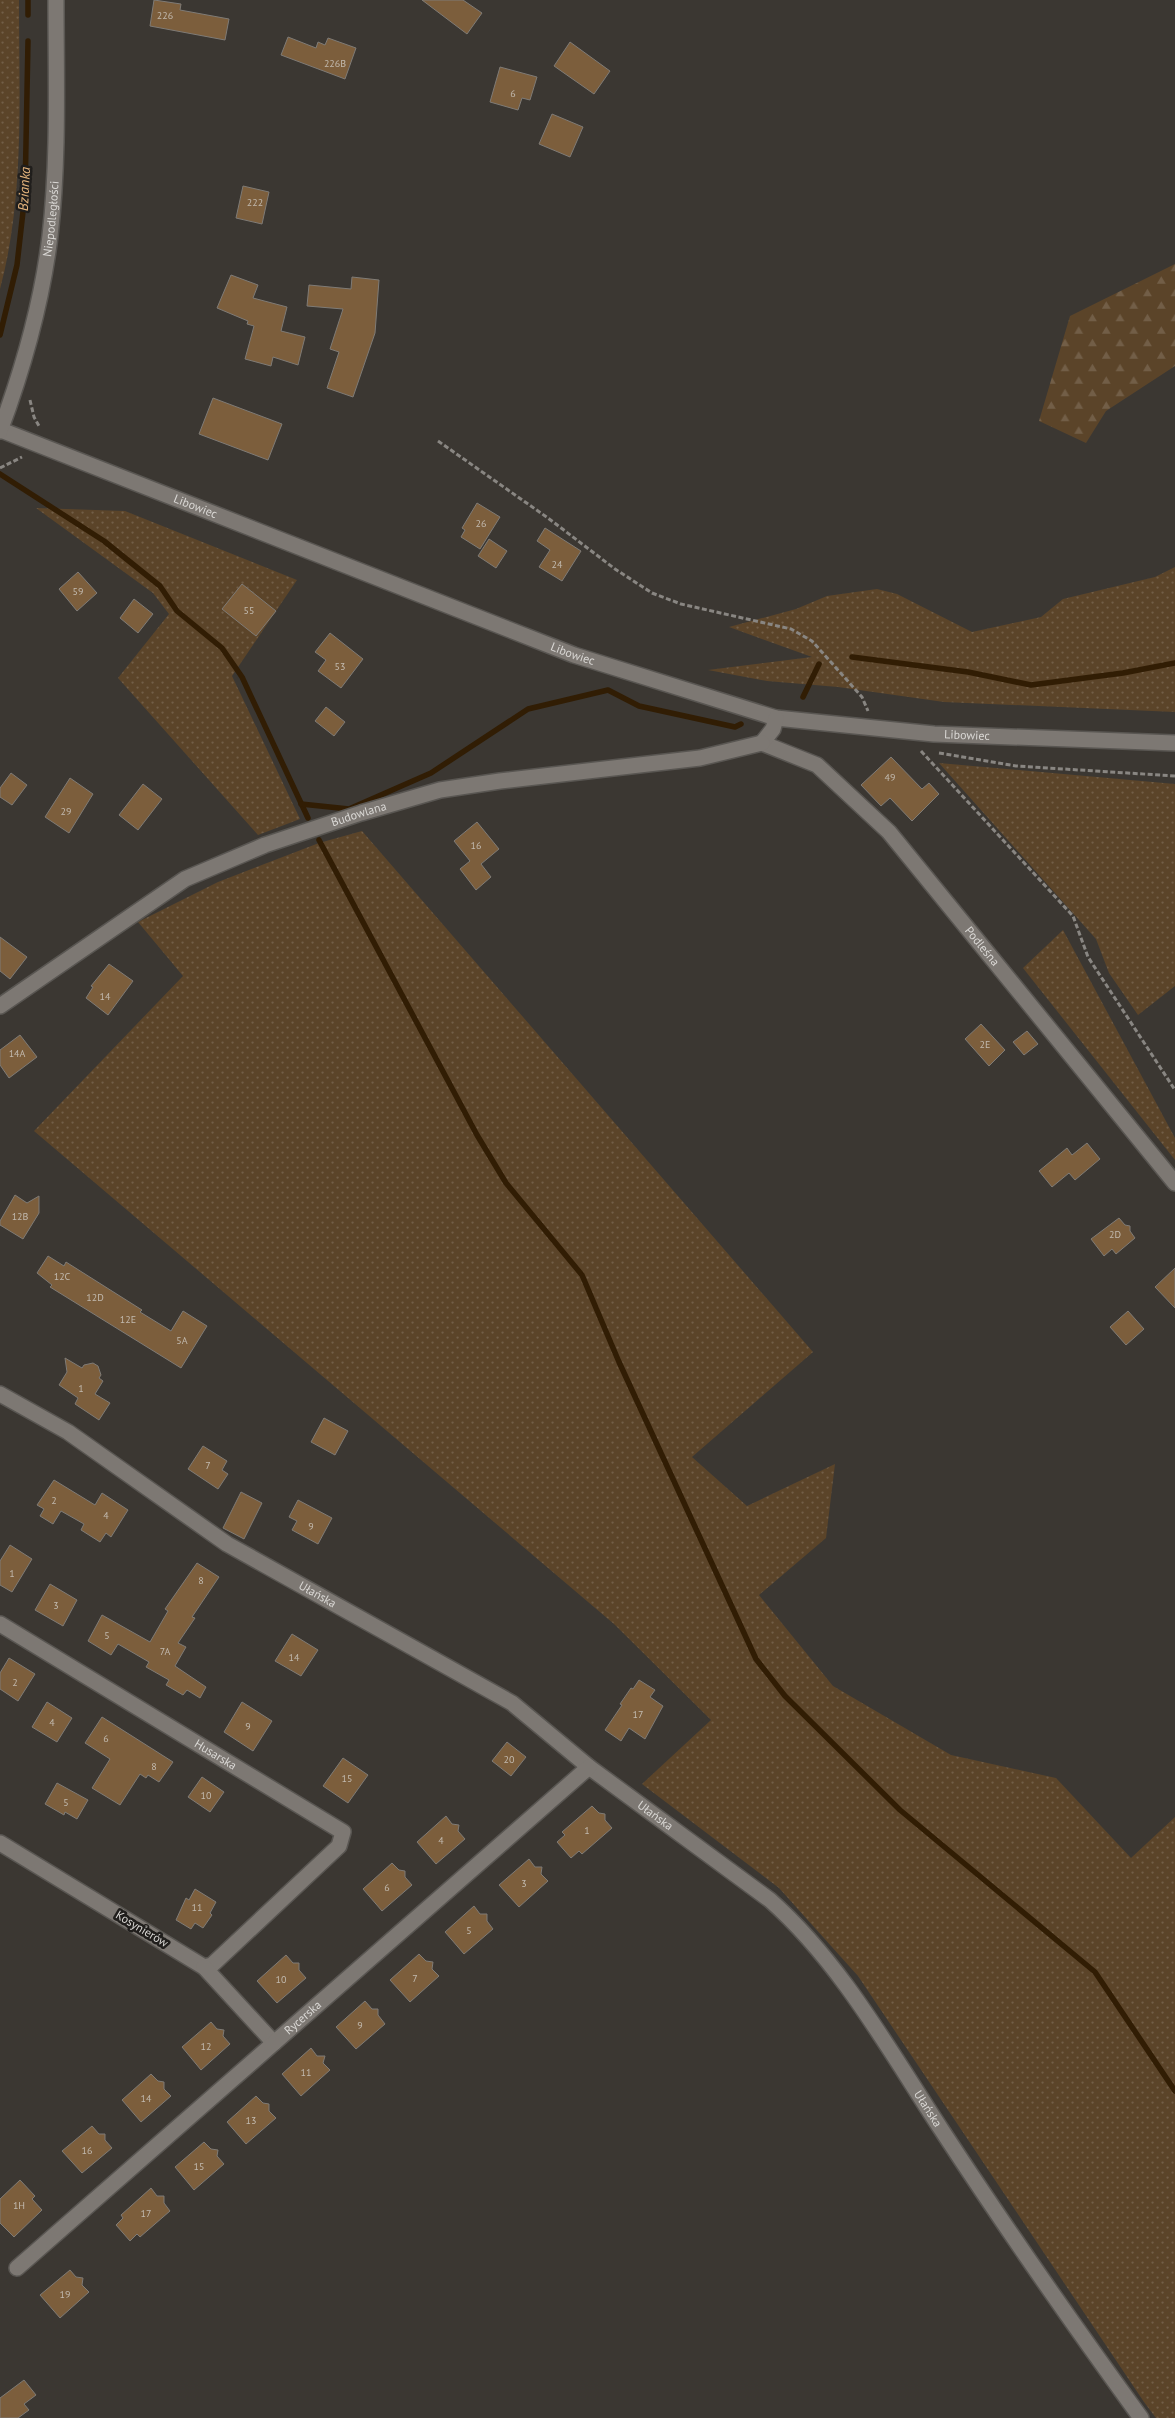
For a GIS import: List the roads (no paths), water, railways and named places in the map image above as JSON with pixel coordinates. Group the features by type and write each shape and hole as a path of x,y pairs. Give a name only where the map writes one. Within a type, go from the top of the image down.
{"street":[{"name":"Niepodległości","path":"0,431 36,313 50,236 55,150 56,0"},
{"name":"Libowiec","path":"0,431 574,655 776,718 934,734 1175,743"},
{"path":"762,743 773,729 776,718"},
{"name":"Budowlana","path":"0,1006 185,879 265,845 361,813 440,790 500,780 700,758 762,743"},
{"name":"Podleśna","path":"762,743 817,765 889,832 1175,1183"},
{"name":"Ułańska","path":"0,1394 68,1432 227,1544 512,1703 589,1767 770,1900 792,1919 826,1957 988,2201 1141,2418"},
{"name":"Husarska","path":"0,1624 343,1832 339,1846 212,1965 204,1967"},
{"name":"Rycerska","path":"18,2268 589,1767"},
{"name":"Kosynierów","path":"0,1843 204,1967 274,2044"}],"waterway":[{"name":"Bzianka","path":"28,0 28,15"},
{"name":"Bzianka","path":"0,335 17,265 25,194 28,41"},
{"path":"0,474 104,541 160,586 177,611 222,648 242,677 308,818"},
{"path":"852,657 968,672 1031,685 1123,673 1175,663"},
{"path":"803,697 819,664"},
{"path":"301,804 349,809 431,773 528,709 608,690 639,706 735,727 741,724"},
{"path":"319,840 477,1135 506,1183 582,1275 619,1362 756,1659 785,1696 900,1810 1095,1972 1175,2091"}]}
